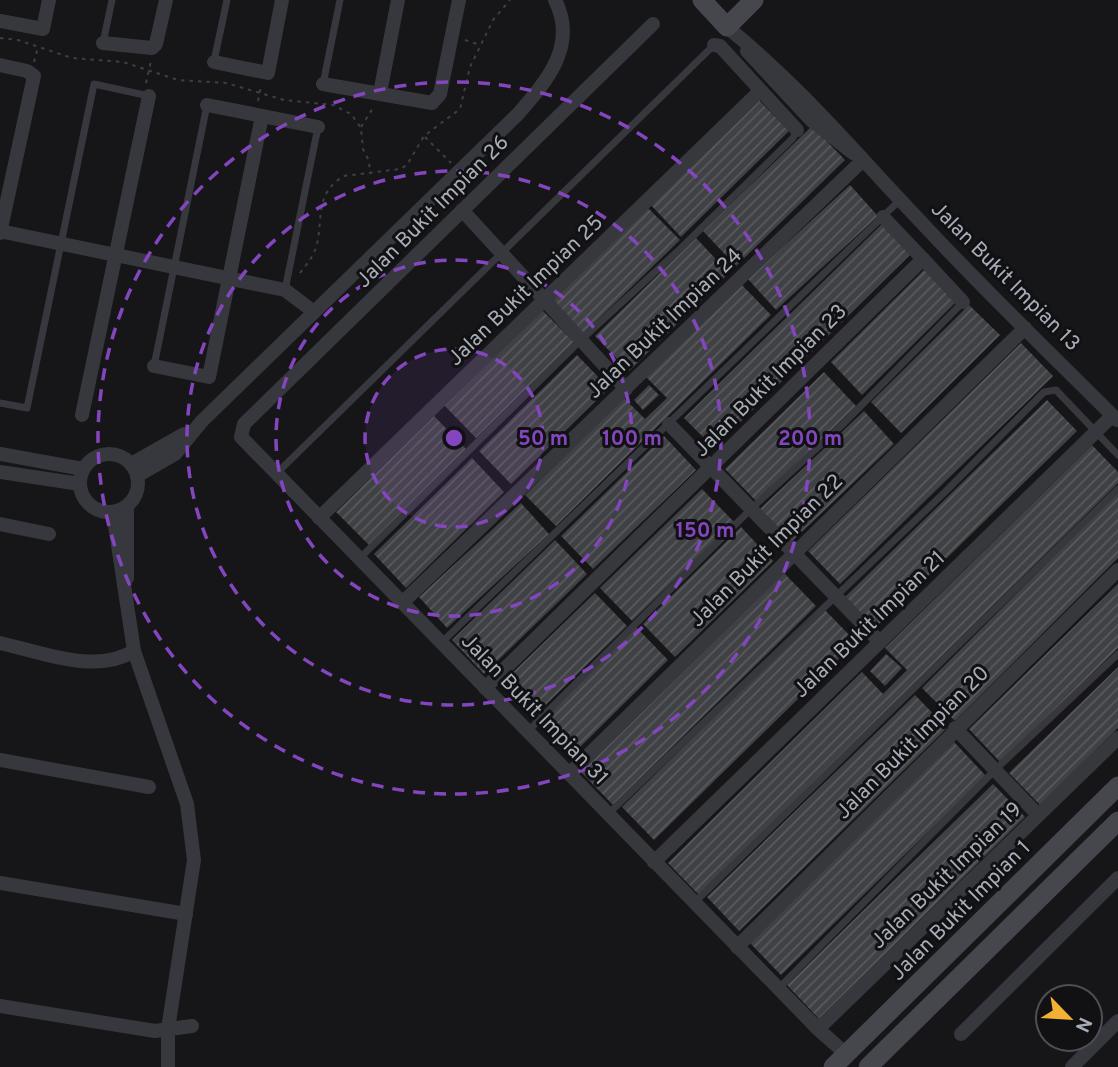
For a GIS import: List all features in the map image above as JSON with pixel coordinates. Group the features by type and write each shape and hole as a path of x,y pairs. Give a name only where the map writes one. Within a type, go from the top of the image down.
{"street":[{"path":"0,20 43,29 49,0"},
{"path":"103,43 148,50 156,44 166,0"},
{"path":"214,62 268,73 282,0"},
{"path":"380,93 398,0"},
{"path":"323,84 432,103 437,99 459,0"},
{"path":"134,470 202,421 459,171 550,78 563,47 563,15 555,0"},
{"name":"Jalan Bukit Impian 13","path":"702,0 765,74 811,120 863,160 1115,419"},
{"path":"727,27 754,0"},
{"name":"Jalan Bukit Impian 26","path":"242,430 461,210 653,24"},
{"path":"714,45 720,46 797,130"},
{"path":"0,65 32,73 34,76 0,232 285,290 314,312"},
{"name":"Jalan Bukit Impian 25","path":"319,518 760,91"},
{"path":"82,415 146,95"},
{"path":"206,105 318,127"},
{"path":"154,366 209,377 259,116"},
{"name":"Jalan Bukit Impian 24","path":"402,603 863,160"},
{"path":"461,210 626,389"},
{"path":"883,217 963,302"},
{"name":"Jalan Bukit Impian 23","path":"485,688 923,259"},
{"name":"Jalan Bukit Impian 22","path":"569,774 1025,328"},
{"name":"Jalan Bukit Impian 21","path":"654,862 1096,433 1115,419"},
{"path":"669,424 880,642"},
{"name":"Jalan Bukit Impian 31","path":"242,430 245,441 276,474 818,1030"},
{"path":"0,454 83,469"},
{"path":"106,454 124,458 134,470 138,489 127,506 113,512 103,512 86,502 80,484 83,469 89,461 106,454"},
{"path":"22,476 24,459"},
{"path":"0,472 80,484"},
{"path":"125,600 129,557 127,506"},
{"path":"113,512 134,651 187,804 194,860 168,1029 168,1067"},
{"path":"0,524 49,534"},
{"name":"Jalan Bukit Impian 20","path":"737,947 1118,570"},
{"path":"0,643 96,663 122,658 134,651"},
{"path":"956,728 1038,815"},
{"name":"Jalan Bukit Impian 19","path":"818,1030 1118,738"},
{"path":"0,760 149,787"},
{"name":"Jalan Bukit Impian 1","path":"842,1063 1118,786"},
{"path":"868,1067 1118,821"},
{"path":"961,1034 1118,878"},
{"path":"0,883 186,914"},
{"path":"0,1006 155,1031 192,1026"},
{"path":"1072,1067 1118,1021"},
{"path":"818,1030 842,1063 883,1052"}],"lane":[{"path":"103,43 112,0"},
{"path":"214,62 227,0"},
{"path":"323,84 340,0"},
{"path":"276,474 714,45"},
{"path":"0,402 27,408 94,85 146,95"},
{"path":"154,366 206,105"},
{"path":"285,290 318,127"},
{"path":"359,559 581,340 681,248 793,138 797,130"},
{"path":"441,643 900,200"},
{"path":"527,731 751,509 842,425 963,302"},
{"path":"608,814 946,492 1044,392 1056,390 1118,454"},
{"path":"694,903 1118,489"},
{"path":"778,989 995,770 1118,654"}],"path":[{"path":"285,290 315,251 320,205 338,180 344,176 400,169 407,165 424,136 460,109 468,74 481,45 493,20 510,0"},
{"path":"32,73 43,29"},
{"path":"452,36 481,45"},
{"path":"0,38 38,46 72,58 123,62 178,80 226,83 284,100 332,105 351,114 361,128 370,174"},
{"path":"146,95 148,70 156,44"},
{"path":"259,116 259,92 268,73"},
{"path":"361,128 380,93"},
{"path":"424,136 459,171"}],"building":[{"path":"757,98 789,131 681,237 649,203"},
{"path":"812,126 845,160 736,266 703,231"},
{"path":"850,185 878,216 776,310 748,279"},
{"path":"647,207 680,240 581,336 549,303"},
{"path":"882,224 911,254 714,448 684,418"},
{"path":"696,238 729,273 629,371 595,336"},
{"path":"926,268 958,300 862,395 831,362"},
{"path":"741,284 771,315 556,526 525,495 624,398 645,419 667,398 646,377"},
{"path":"969,305 1000,335 901,433 871,402"},
{"path":"541,309 574,342 476,438 443,404"},
{"path":"1021,343 1053,376 840,584 808,551"},
{"path":"577,355 609,388 511,484 479,451"},
{"path":"824,372 856,406 757,502 725,469"},
{"path":"649,385 659,395 643,410 634,400"},
{"path":"1047,400 1077,431 875,628 845,597"},
{"path":"864,411 894,444 791,542 760,509"},
{"path":"434,416 466,449 369,545 336,512"},
{"path":"664,436 696,470 593,569 561,536"},
{"path":"1092,445 1118,472 1118,483 699,895 668,863 862,672 883,694 907,670 885,648"},
{"path":"472,458 504,492 406,588 374,554"},
{"path":"702,489 734,522 632,621 600,588"},
{"path":"1118,492 1118,558 955,721 922,688"},
{"path":"521,503 549,534 447,628 419,597"},
{"path":"741,527 773,561 675,657 643,624"},
{"path":"555,540 587,574 484,674 452,640"},
{"path":"784,573 816,606 613,805 581,772"},
{"path":"1118,584 1118,648 1001,763 969,729"},
{"path":"595,593 627,626 533,717 501,684"},
{"path":"824,609 856,642 654,840 622,807"},
{"path":"636,627 668,660 570,757 538,724"},
{"path":"886,654 902,668 885,686 870,671"},
{"path":"1118,667 1118,728 1040,805 1009,773"},
{"path":"915,695 947,728 739,931 707,897"},
{"path":"954,742 986,776 781,975 749,942"},
{"path":"993,784 1025,817 819,1019 787,985"}]}
